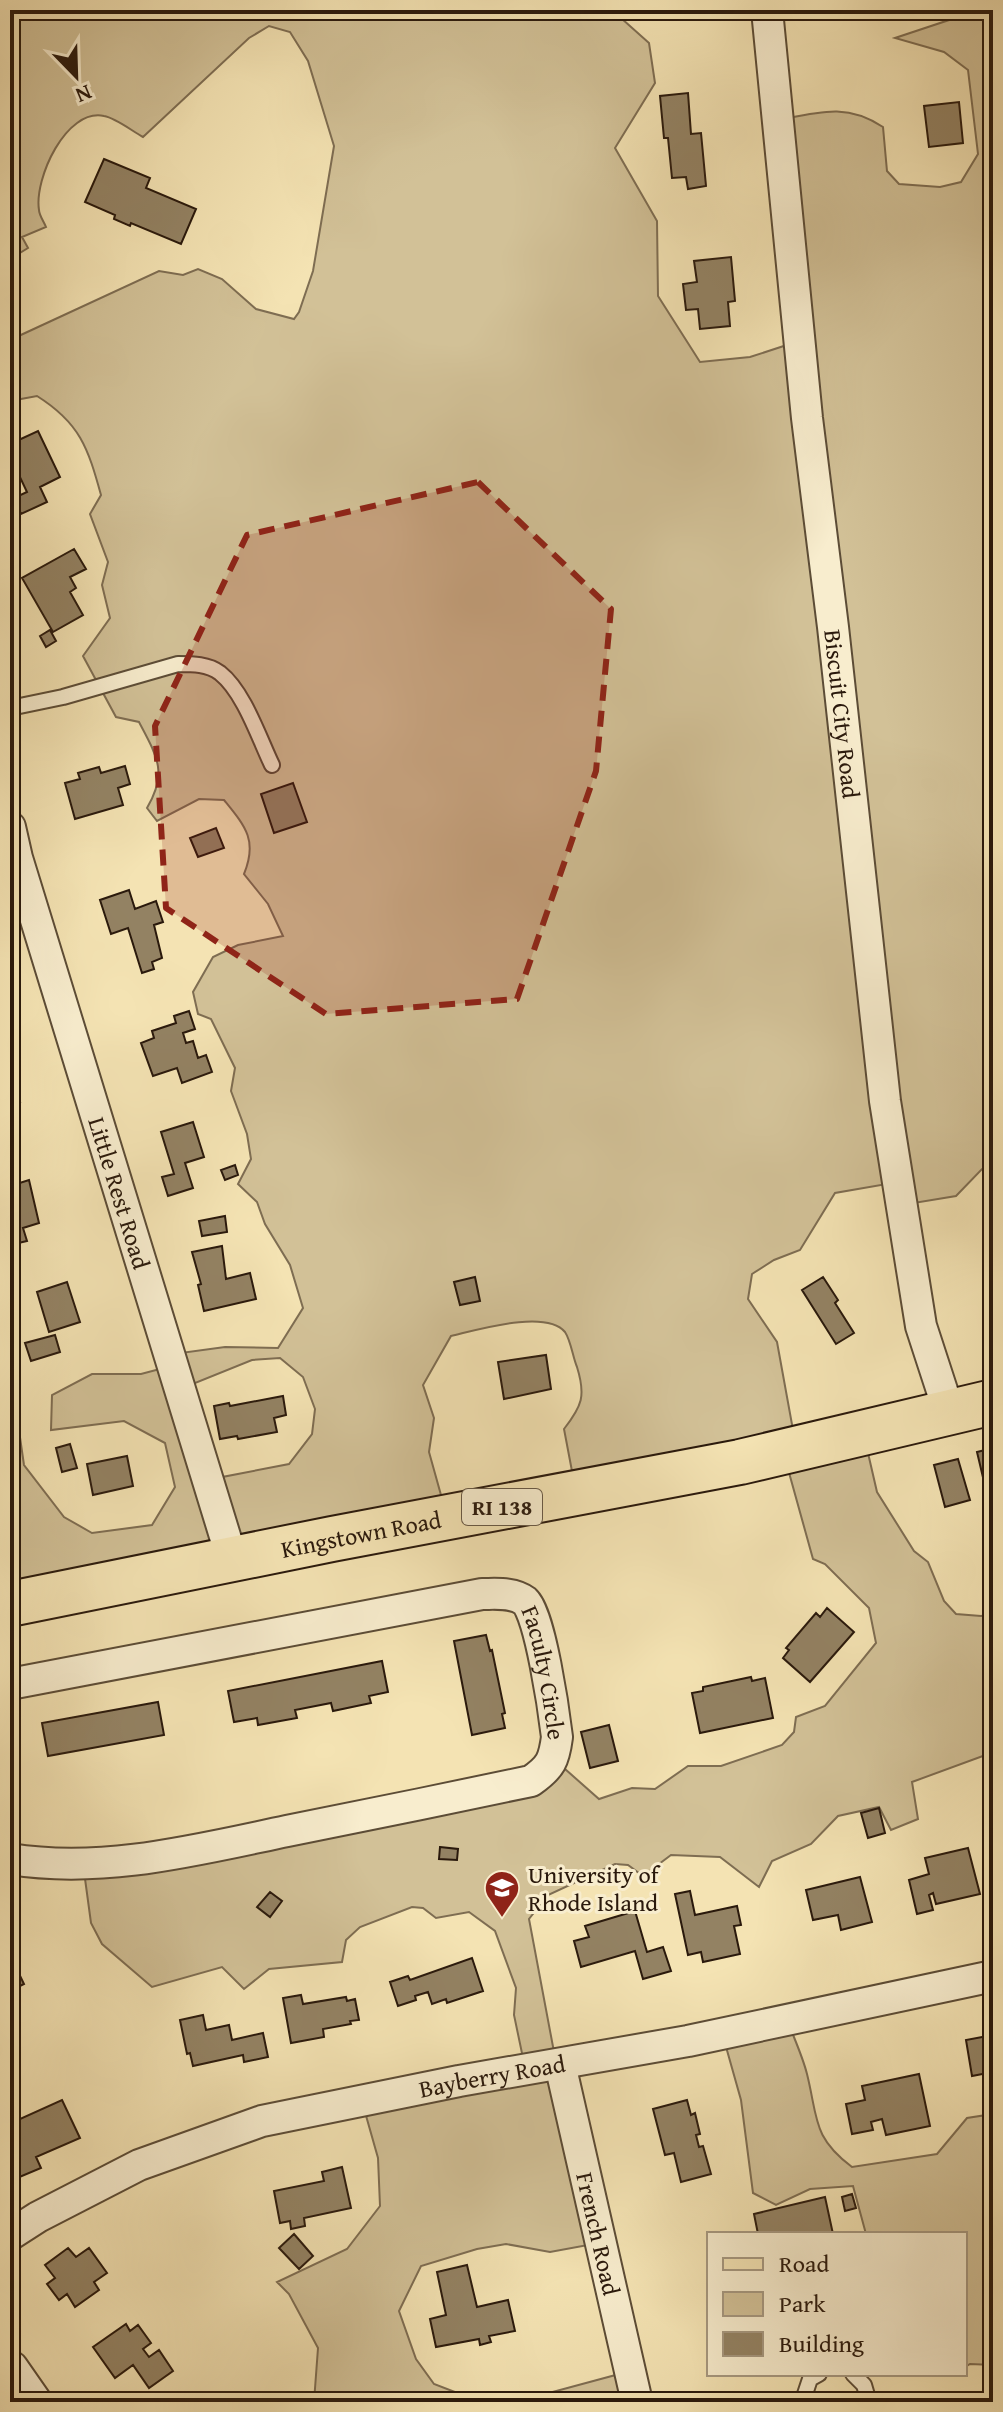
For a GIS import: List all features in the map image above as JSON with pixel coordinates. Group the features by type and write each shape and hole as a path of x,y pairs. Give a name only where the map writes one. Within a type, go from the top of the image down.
{"main road":[{"name":"Kingstown Road","path":"10,1604 740,1462 993,1402"}],"street":[{"name":"Biscuit City Road","path":"767,10 807,418 847,746 885,1101 921,1326 949,1412"},
{"name":"Little Rest Road","path":"10,827 13,859 232,1559"},
{"name":"Faculty Circle","path":"10,1684 482,1594 511,1594 527,1602 536,1622 557,1737 555,1753 547,1770 531,1781 124,1862 47,1865 10,1859"},
{"name":"Bayberry Road","path":"10,2235 38,2217 149,2161 262,2121 688,2041 993,1976"},
{"name":"French Road","path":"560,2064 637,2402"},
{"path":"10,2369 33,2402"}],"lane":[{"path":"10,708 63,697 178,664 197,663 219,673 237,693 272,765"},
{"path":"805,2402 810,2379 815,2376"},
{"path":"855,2376 864,2385 869,2402"}],"highlighted area":[{"path":"478,482 611,609 596,771 517,999 326,1014 166,908 155,726 247,535"}],"green space":[{"path":"10,10 612,10 649,43 655,83 615,148 657,221 658,296 700,362 750,357 799,341 784,119 835,111 859,115 883,127 887,171 899,184 940,187 961,182 978,154 968,70 944,52 895,38 952,19 962,10 993,10 993,1165 982,1169 956,1196 908,1204 898,1182 835,1193 800,1250 774,1260 752,1274 748,1299 777,1342 793,1430 862,1427 877,1492 914,1551 928,1562 944,1601 956,1614 993,1614 993,1756 991,1753 912,1782 918,1819 891,1830 879,1807 838,1816 811,1844 772,1861 759,1887 720,1857 671,1855 643,1876 628,1865 615,1864 548,1895 529,1919 554,2052 599,2243 550,2252 506,2244 477,2249 421,2266 399,2311 416,2359 434,2384 460,2394 523,2400 623,2373 635,2402 314,2402 318,2348 289,2294 277,2282 347,2249 380,2206 378,2158 361,2098 523,2058 514,2015 516,1988 495,1931 469,1912 436,1918 423,1908 412,1907 360,1927 346,1940 342,1962 269,1969 244,1989 222,1967 152,1987 102,1944 91,1923 83,1864 525,1779 548,1754 599,1799 632,1788 655,1789 688,1766 721,1766 782,1745 794,1732 796,1717 825,1706 876,1643 869,1608 825,1564 813,1559 783,1451 575,1487 564,1429 581,1400 581,1386 565,1332 556,1325 543,1322 511,1323 451,1336 423,1385 434,1418 429,1452 446,1513 10,1592 10,1394 14,1396 24,1465 64,1517 92,1533 152,1525 175,1487 165,1443 124,1421 51,1430 52,1395 92,1374 141,1374 175,1365 173,1354 225,1347 278,1348 303,1308 290,1265 265,1224 257,1202 238,1184 251,1159 247,1134 231,1091 235,1068 211,1019 198,1014 193,992 213,957 238,945 283,936 268,904 244,874 250,852 247,834 224,800 199,799 157,821 147,808 157,785 158,774 151,745 139,722 116,717 83,656 110,618 102,585 108,562 90,514 101,495 92,464 73,427 52,406 37,396 10,401 10,340 159,271 183,275 198,269 222,279 256,309 294,319 313,271 334,146 308,61 290,32 269,26 249,38 143,137 109,117 90,116 77,123 55,148 42,181 39,210 46,227 22,237 28,248 10,259","holes":["280,1358 303,1377 315,1409 312,1434 289,1464 222,1477 185,1387 252,1360"]},
{"path":"785,2014 805,2066 823,2136 852,2167 937,2154 967,2118 993,2114 993,2365 967,2366 967,2232 865,2232 853,2186 810,2189 776,2205 753,2193 741,2100 721,2029"}],"building":[{"path":"688,93 691,134 701,133 706,186 688,189 686,177 672,178 660,96"},
{"path":"959,102 963,143 929,147 924,106"},
{"path":"104,159 150,178 146,188 196,209 181,244 114,219 115,215 85,202"},
{"path":"731,257 735,301 728,302 730,326 700,329 698,309 686,310 683,284 697,282 694,261"},
{"path":"38,431 60,477 40,487 47,502 21,514 14,498 27,492 10,456 10,444"},
{"path":"74,549 86,569 70,577 76,588 70,592 83,615 53,632 22,578"},
{"path":"50,630 56,641 46,647 40,636"},
{"path":"125,766 130,784 118,788 123,805 75,819 65,783 80,779 78,773 99,767 101,773"},
{"path":"293,783 307,822 274,833 261,794"},
{"path":"216,828 224,848 198,857 190,838"},
{"path":"129,890 135,909 156,901 163,922 154,925 162,958 152,962 154,969 142,973 128,928 111,934 100,900"},
{"path":"189,1011 195,1029 183,1033 186,1043 193,1041 198,1058 206,1055 212,1072 182,1083 177,1068 153,1076 141,1043 154,1038 152,1031 176,1023 174,1016"},
{"path":"10,1073 20,1102 10,1105"},
{"path":"193,1122 204,1157 185,1163 193,1188 168,1196 162,1177 174,1174 161,1132"},
{"path":"235,1165 238,1175 225,1180 221,1170"},
{"path":"29,1180 39,1223 23,1228 27,1241 10,1245 10,1186"},
{"path":"225,1216 227,1232 202,1236 199,1221"},
{"path":"222,1246 226,1279 250,1273 256,1299 204,1311 198,1285 201,1284 192,1252"},
{"path":"475,1277 480,1301 460,1305 454,1282"},
{"path":"823,1277 854,1333 836,1344 802,1290"},
{"path":"67,1282 80,1322 49,1332 37,1292"},
{"path":"55,1335 60,1352 31,1361 25,1343"},
{"path":"546,1355 551,1389 504,1399 498,1362"},
{"path":"283,1396 286,1415 274,1418 277,1432 220,1439 214,1406"},
{"path":"70,1444 77,1468 62,1472 56,1448"},
{"path":"993,1448 993,1485 985,1486 977,1452"},
{"path":"127,1456 133,1486 93,1495 87,1464"},
{"path":"958,1459 970,1500 945,1507 934,1465"},
{"path":"827,1608 854,1632 810,1682 783,1658 789,1650 786,1648 816,1613 820,1617"},
{"path":"486,1635 505,1713 502,1714 505,1728 472,1735 454,1641"},
{"path":"382,1661 388,1692 369,1696 371,1703 333,1711 331,1703 295,1710 297,1718 258,1725 257,1718 234,1722 228,1691"},
{"path":"751,1677 752,1681 765,1678 773,1718 700,1733 692,1693 703,1691 703,1687"},
{"path":"158,1702 164,1735 48,1756 42,1723"},
{"path":"609,1725 618,1761 590,1768 581,1732"},
{"path":"879,1808 885,1833 868,1838 861,1813"},
{"path":"440,1847 458,1849 457,1860 439,1859"},
{"path":"968,1848 980,1894 936,1904 933,1893 929,1895 933,1910 917,1914 909,1880 929,1874 925,1858"},
{"path":"860,1877 872,1922 841,1930 838,1915 813,1920 806,1890"},
{"path":"690,1891 695,1915 737,1906 741,1925 734,1926 740,1954 703,1962 701,1952 688,1955 675,1894"},
{"path":"270,1892 282,1901 270,1917 257,1907"},
{"path":"635,1911 647,1952 663,1947 671,1971 643,1979 635,1951 581,1967 574,1941 589,1937 585,1926"},
{"path":"10,1955 24,1984 10,1991"},
{"path":"472,1958 483,1991 447,2003 446,1999 432,2004 428,1992 398,2006 390,1982 408,1976 410,1980"},
{"path":"301,1995 303,2004 346,1997 347,2001 355,1999 359,2020 323,2029 324,2037 291,2043 283,1998"},
{"path":"203,2015 206,2030 229,2025 232,2040 263,2033 268,2057 244,2062 243,2055 193,2066 190,2053 187,2054 180,2020"},
{"path":"993,2035 993,2072 972,2076 966,2040"},
{"path":"919,2074 930,2126 886,2135 882,2119 871,2122 873,2130 852,2134 846,2104 865,2100 862,2086"},
{"path":"62,2100 80,2138 36,2157 41,2168 10,2181 10,2103 18,2120"},
{"path":"687,2100 691,2115 695,2113 700,2134 696,2135 699,2147 703,2146 711,2174 681,2182 674,2153 665,2155 653,2109"},
{"path":"342,2167 351,2208 304,2218 305,2226 291,2229 290,2221 280,2223 274,2191 324,2181 322,2172"},
{"path":"852,2194 856,2208 845,2211 842,2197"},
{"path":"825,2197 833,2232 758,2232 754,2214"},
{"path":"294,2234 313,2256 299,2269 279,2248"},
{"path":"68,2248 76,2257 89,2248 107,2273 94,2282 99,2290 75,2307 67,2294 59,2300 47,2284 55,2278 45,2265"},
{"path":"467,2265 477,2307 508,2300 515,2331 489,2336 491,2342 480,2345 479,2339 436,2347 430,2319 446,2315 437,2272"},
{"path":"126,2324 130,2331 138,2325 151,2343 143,2349 149,2357 159,2350 173,2371 149,2388 133,2365 115,2378 93,2347"}],"place":[{"name":"University of Rhode Island","path":"502,1919"}]}
